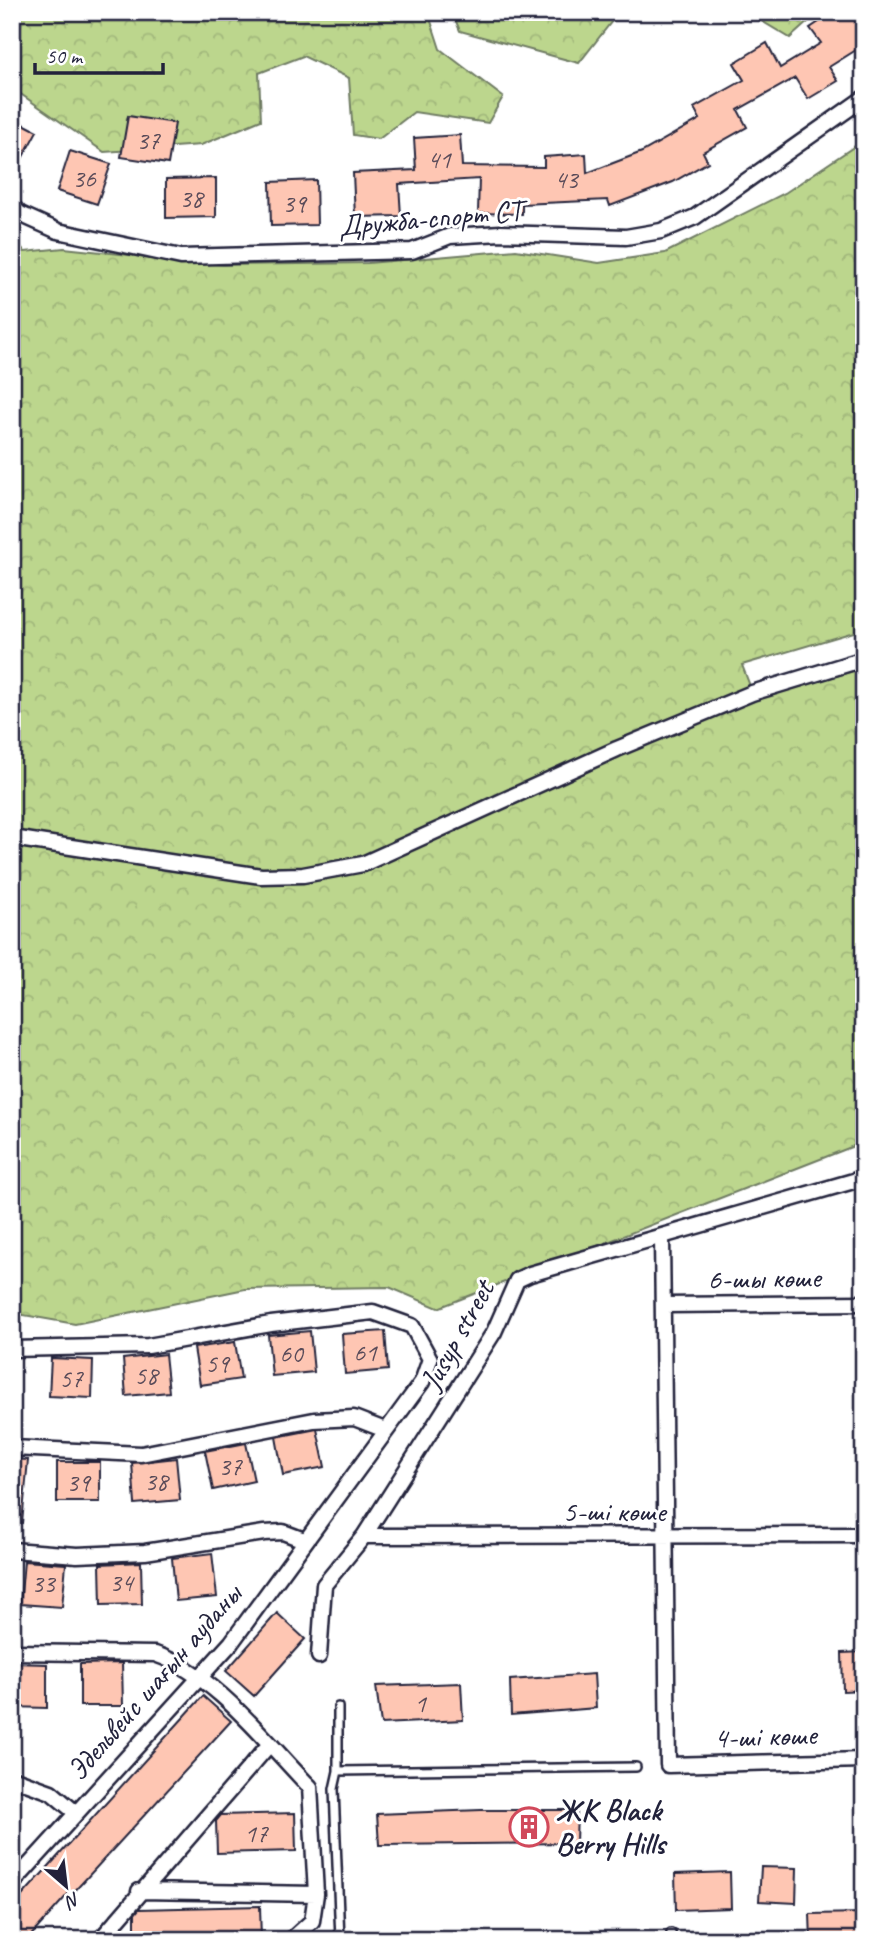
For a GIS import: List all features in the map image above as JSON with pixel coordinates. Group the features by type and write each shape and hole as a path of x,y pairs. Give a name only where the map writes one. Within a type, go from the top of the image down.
{"street":[{"name":"Дружба-спорт СТ","path":"12,206 20,214 58,231 181,257 412,251 450,236 501,233 626,237 661,231 695,217 864,98"},
{"path":"12,838 261,876 303,875 363,864 617,749 752,694 864,659"},
{"name":"Jusyp street","path":"319,1656 324,1585 364,1536 494,1332 517,1280 864,1178"},
{"path":"662,1236 665,1537"},
{"name":"6-шы көше","path":"664,1305 864,1303"},
{"name":"Эдельвейс шағын ауданы","path":"12,1349 148,1346 247,1327 373,1312 412,1326 430,1359 422,1382 231,1643 12,1884"},
{"path":"12,1448 141,1454 314,1420 354,1418 385,1430"},
{"path":"12,1550 77,1555 145,1552 264,1532 283,1532 304,1540"},
{"name":"5-ші көше","path":"364,1536 864,1535"},
{"name":"4-ші көше","path":"665,1537 668,1765 864,1760"},
{"path":"12,1652 155,1654 200,1677 310,1787 316,1894 312,1921 290,1940"},
{"path":"100,1940 139,1891 269,1745"},
{"path":"12,1778 51,1792 76,1813"},
{"path":"139,1891 316,1894"}],"lane":[{"path":"338,1707 338,1771 334,1789 340,1940"},
{"path":"338,1771 636,1767"}],"green space":[{"path":"12,12 428,12 440,49 503,97 488,123 414,112 379,139 353,135 349,78 303,56 259,73 261,120 201,145 104,152 12,88"},
{"path":"452,12 619,12 579,63 460,31"},
{"path":"731,12 819,12 790,38 758,19"},
{"path":"864,140 864,629 742,665 755,699 864,668 864,1142 438,1308 389,1287 245,1289 75,1324 12,1313 12,235 25,252 64,248 223,265 368,263 516,250 599,263 665,253 785,193"}],"building":[{"path":"834,12 864,12 864,45 829,67 838,81 808,99 795,78 738,110 747,127 703,152 708,162 673,182 610,206 608,200 522,204 522,214 478,213 479,179 399,184 401,216 355,217 353,173 416,170 414,138 460,135 462,166 544,167 544,157 586,154 587,173 642,152 700,119 694,108 744,80 734,63 767,43 780,68 821,43 810,28"},
{"path":"128,116 175,123 168,164 121,157"},
{"path":"12,118 37,131 12,177"},
{"path":"70,151 111,164 97,204 57,191"},
{"path":"216,178 216,217 166,218 166,179"},
{"path":"316,180 317,225 271,226 270,182"},
{"path":"310,1331 314,1372 272,1376 268,1335"},
{"path":"385,1331 388,1370 345,1374 342,1334"},
{"path":"235,1342 241,1379 200,1385 194,1348"},
{"path":"165,1354 169,1392 126,1396 123,1359"},
{"path":"51,1358 93,1360 92,1398 49,1396"},
{"path":"317,1429 325,1467 283,1475 276,1437"},
{"path":"246,1443 254,1481 213,1490 205,1451"},
{"path":"176,1458 180,1500 135,1504 132,1463"},
{"path":"12,1459 28,1460 22,1523 12,1523"},
{"path":"57,1462 100,1462 100,1502 57,1502"},
{"path":"212,1553 217,1597 176,1601 172,1558"},
{"path":"24,1561 66,1564 62,1607 20,1604"},
{"path":"141,1562 142,1604 101,1605 100,1564"},
{"path":"277,1613 305,1639 254,1696 226,1671"},
{"path":"864,1652 864,1690 843,1691 842,1653"},
{"path":"12,1663 47,1664 47,1708 12,1707"},
{"path":"122,1663 123,1706 80,1706 80,1664"},
{"path":"594,1674 596,1708 511,1715 510,1680"},
{"path":"461,1683 463,1720 381,1724 376,1686"},
{"path":"203,1696 231,1721 27,1940 12,1940 12,1907"},
{"path":"577,1810 576,1843 379,1845 377,1814"},
{"path":"295,1813 296,1851 217,1853 216,1821 221,1815"},
{"path":"761,1867 797,1868 796,1903 759,1901"},
{"path":"730,1872 731,1908 676,1910 675,1874"},
{"path":"260,1906 261,1940 135,1940 135,1914 139,1909"},
{"path":"864,1913 864,1940 811,1940 810,1914"}],"place":[{"name":"ЖК Black Berry Hills","path":"529,1827"}]}
